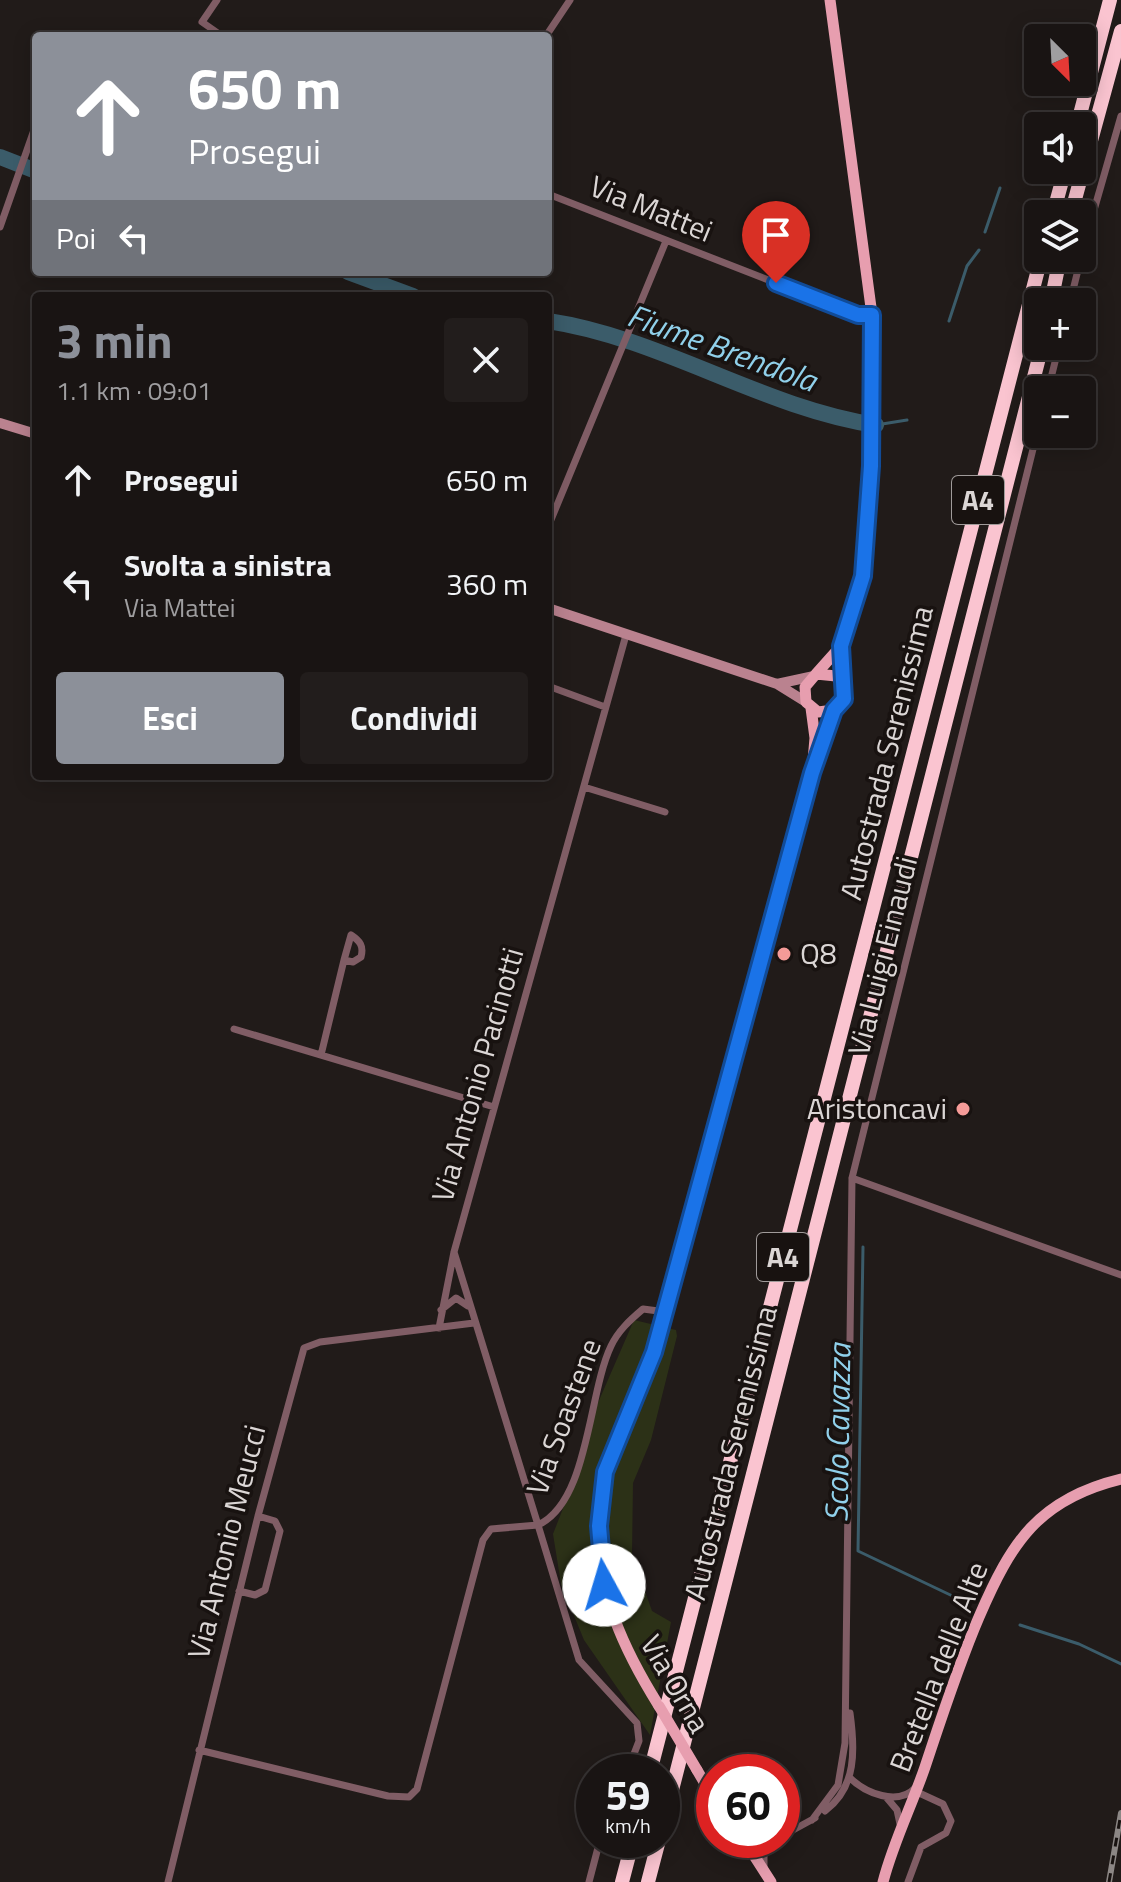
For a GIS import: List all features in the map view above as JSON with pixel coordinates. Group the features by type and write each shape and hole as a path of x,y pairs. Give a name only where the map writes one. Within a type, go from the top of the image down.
{"highway":[{"path":"1096,35 1100,0"},
{"path":"1096,57 1110,0"},
{"path":"1075,200 1121,31"},
{"path":"1104,93 1121,56"},
{"name":"Autostrada Serenissima","path":"655,1754 1037,272"},
{"name":"Autostrada Serenissima","path":"680,1759 1038,360"},
{"path":"622,1882 628,1858"},
{"path":"648,1882 654,1858"}],"main road":[{"path":"812,773 834,710 844,699 841,646 863,576 872,441 872,315 830,0"},
{"path":"0,423 32,433"},
{"path":"552,609 777,684 818,712 834,710"},
{"path":"809,705 805,687 841,646"},
{"path":"777,684 831,674 843,684"},
{"name":"Via Orna","path":"696,1768 630,1656 609,1606 601,1564 599,1526 605,1472 654,1352 666,1312 812,773 815,738 809,705"},
{"name":"Bretella delle Alte","path":"883,1880 917,1792 961,1658 1011,1549 1025,1532 1060,1504 1098,1485 1121,1479"},
{"path":"756,1858 768,1877"}],"street":[{"path":"216,32 202,22 217,0"},
{"path":"549,32 570,0"},
{"path":"1096,203 1121,116"},
{"path":"0,227 32,135"},
{"name":"Via Mattei","path":"552,196 858,315 872,315"},
{"path":"552,517 666,241"},
{"name":"Via Luigi Einaudi","path":"812,1820 838,1785 847,1716 852,1178 1033,448"},
{"name":"Via Antonio Pacinotti","path":"441,1310 454,1252 626,635"},
{"path":"552,687 605,707"},
{"path":"584,787 665,812"},
{"path":"321,1055 344,960"},
{"path":"234,1029 494,1107"},
{"path":"852,1178 1121,1275"},
{"path":"199,1750 388,1796 409,1797 417,1789 425,1770 486,1533 491,1529 538,1525 454,1252"},
{"path":"439,1328 441,1310 456,1298 464,1301 469,1308"},
{"name":"Via Soastene","path":"634,1754 639,1741 637,1723 579,1660 538,1525 553,1518 569,1493 611,1347 626,1323 643,1309 666,1312"},
{"name":"Via Antonio Meucci","path":"168,1882 258,1516 304,1348 320,1342 474,1323"},
{"path":"239,1591 259,1595 265,1590 280,1531 275,1521 258,1516"},
{"name":"Via Luigi Einaudi","path":"840,1798 850,1777 853,1759 848,1695"},
{"name":"Via Luigi Einaudi","path":"847,1716 850,1777"},
{"name":"Via Luigi Einaudi","path":"853,1759 860,1780 869,1790"},
{"path":"850,1777 885,1796 908,1794 921,1778"},
{"name":"Via Luigi Einaudi","path":"800,1826 853,1790 869,1790"},
{"path":"908,1882 921,1847 946,1833 951,1821 943,1804 917,1792"},
{"path":"885,1796 899,1815 898,1839"},
{"path":"589,1882 595,1858"}],"green space":[{"path":"634,1320 676,1330 677,1336 651,1440 633,1483 632,1554 652,1611 671,1622 650,1735 584,1640 561,1584 553,1534 582,1460 597,1405"}],"waterway":[{"name":"Fiume Brendola","path":"0,157 32,169"},
{"path":"985,232 1000,188"},
{"path":"949,321 967,266 979,250"},
{"name":"Fiume Brendola","path":"359,276 402,292"},
{"name":"Fiume Brendola","path":"552,322 631,342 793,404 876,425"},
{"path":"876,425 907,420"},
{"name":"Scolo Cavazza","path":"863,1247 858,1551 963,1601"},
{"name":"Scolo Cavazza","path":"1020,1625 1079,1644 1121,1664"}],"railway":[{"path":"1109,1882 1121,1813"}],"place":[{"name":"Q8","path":"784,954"},
{"name":"Aristoncavi","path":"963,1109"}],"route":[{"path":"604,1585 599,1526 605,1472 654,1352 812,773 834,710 844,699 841,646 863,576 871,466 872,315 858,315 776,283"}]}
